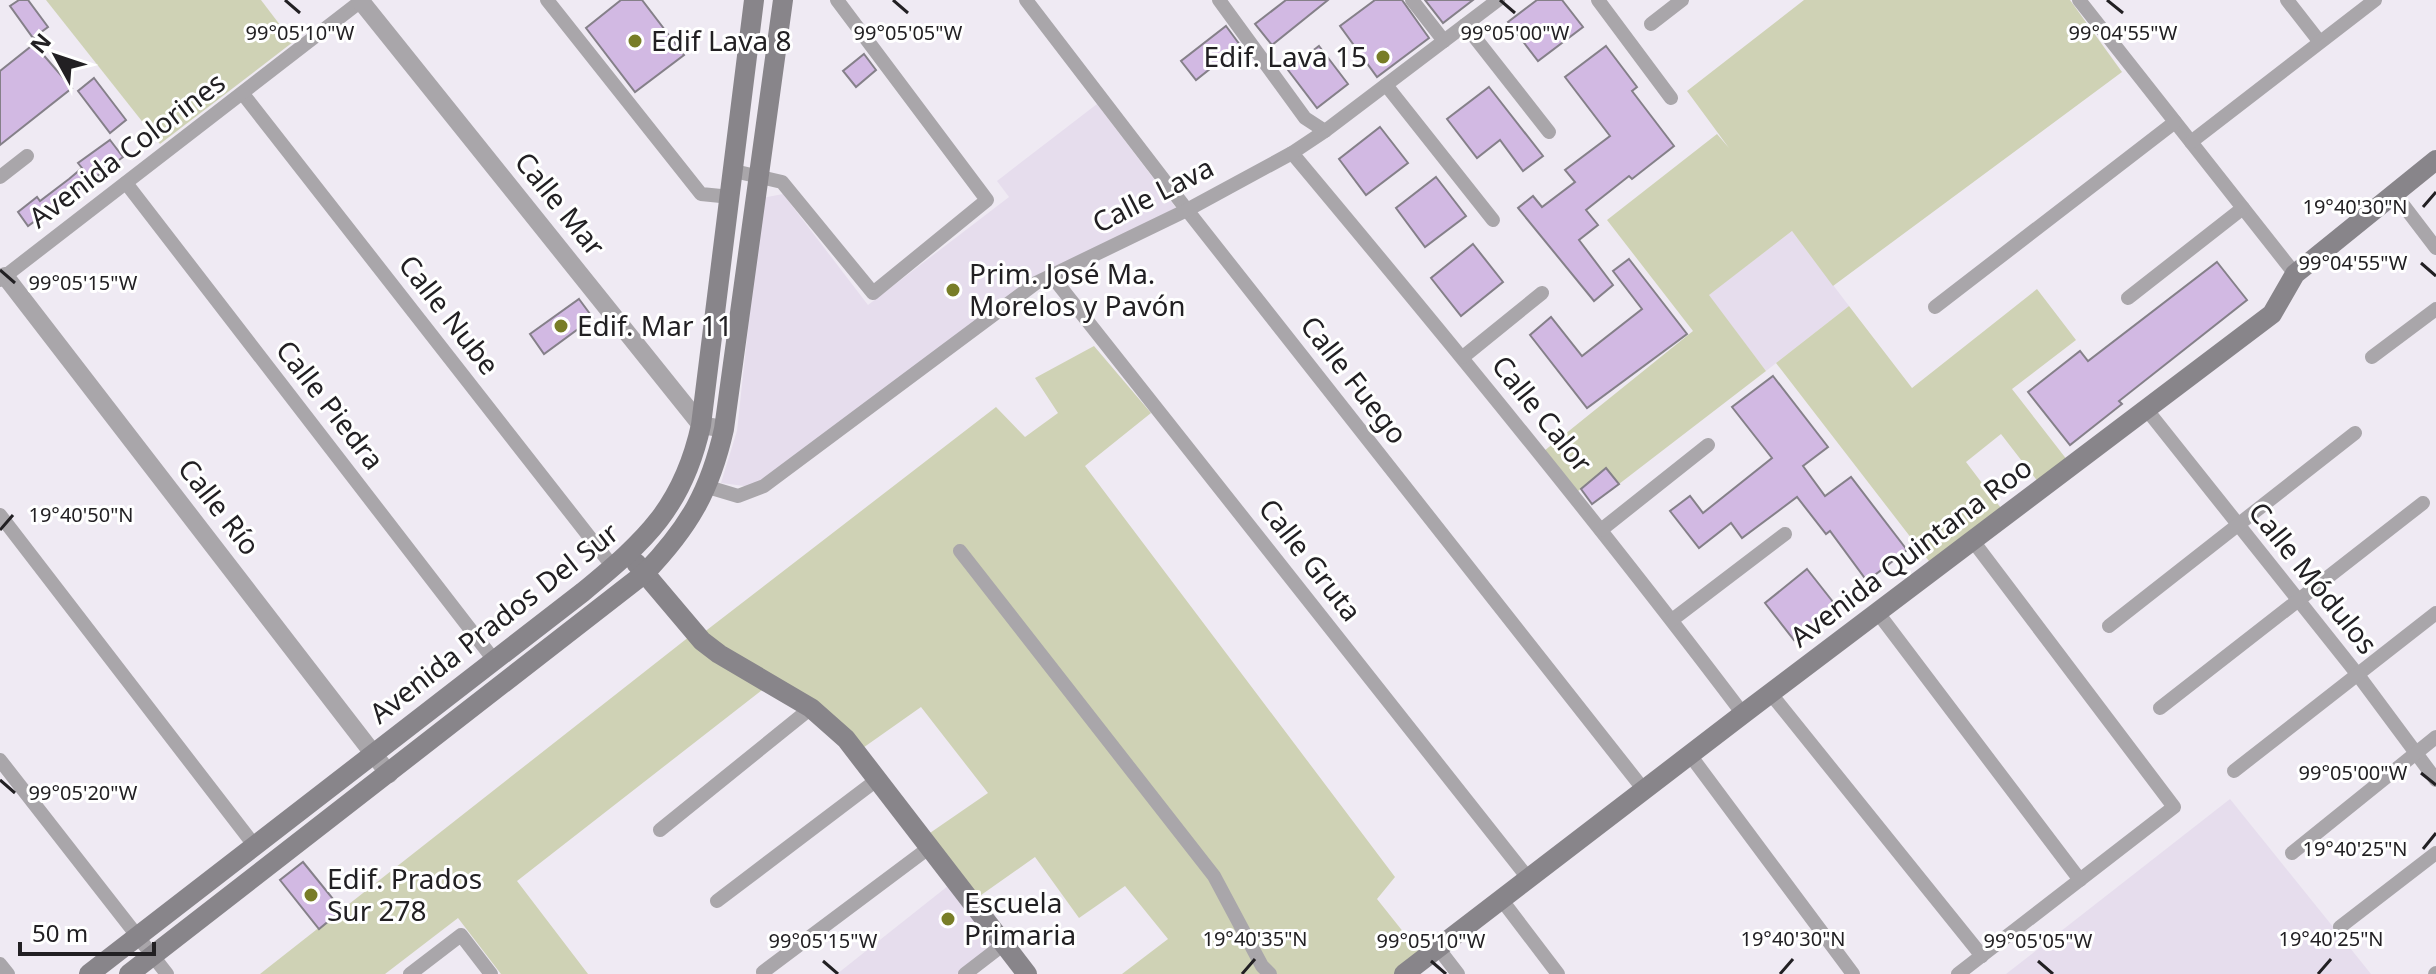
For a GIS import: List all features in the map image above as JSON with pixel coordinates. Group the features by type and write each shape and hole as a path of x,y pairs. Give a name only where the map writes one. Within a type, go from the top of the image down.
{"main road":[{"name":"Avenida Prados Del Sur","path":"89,974 621,560 651,532 677,496 694,456 701,425 754,0"},
{"name":"Avenida Prados Del Sur","path":"129,974 645,573 668,549 708,487 724,429 783,0"},
{"name":"Avenida Quintana Roo","path":"1404,974 2272,314 2295,274 2436,160"},
{"path":"621,560 645,573 702,641 811,708 846,739 1027,974"}],"street":[{"name":"Avenida Colorines","path":"2,278 361,0"},
{"name":"Calle Mar","path":"361,0 701,425"},
{"path":"547,0 701,194 731,197"},
{"path":"734,171 782,182 873,293 987,200 837,0"},
{"name":"Calle Fuego","path":"1026,0 1187,210 1644,790"},
{"path":"1219,0 1305,118 1325,131"},
{"path":"1412,0 1444,41"},
{"name":"Calle Lava","path":"708,487 738,496 764,486 1036,283 1187,210 1292,153 1498,0"},
{"path":"1598,0 1671,98"},
{"path":"1651,24 1682,0"},
{"path":"2079,0 2295,274"},
{"path":"2287,0 2319,41"},
{"path":"2191,142 2375,0"},
{"path":"1465,25 1549,132"},
{"path":"1386,85 1493,220"},
{"name":"Calle Nube","path":"243,94 621,560"},
{"path":"1935,307 2175,122"},
{"name":"Calle Calor","path":"1292,153 1463,357 1743,714"},
{"path":"0,177 27,156"},
{"name":"Calle Piedra","path":"126,183 494,660"},
{"path":"2394,193 2436,248"},
{"path":"2128,298 2243,208"},
{"name":"Calle Gruta","path":"1051,275 1528,878"},
{"name":"Calle Río","path":"2,278 389,774"},
{"path":"1463,357 1542,293"},
{"path":"2372,357 2436,309"},
{"name":"Calle Módulos","path":"2147,410 2358,675 2436,780"},
{"path":"701,425 724,429"},
{"path":"2109,626 2355,433"},
{"path":"1601,530 1708,445"},
{"path":"2160,708 2423,503"},
{"path":"0,515 254,845"},
{"path":"1672,620 1785,534"},
{"path":"1958,974 2174,807 1973,541"},
{"path":"960,551 1214,876 1262,966 1270,974"},
{"path":"1878,613 2080,880"},
{"path":"2234,771 2436,613"},
{"path":"1771,694 1982,956"},
{"path":"660,830 811,708"},
{"path":"2292,853 2436,737"},
{"path":"1690,755 1853,974"},
{"path":"0,760 167,974"},
{"path":"717,901 878,779"},
{"path":"763,972 930,847"},
{"path":"2340,927 2436,853"},
{"path":"1501,899 1558,974"},
{"path":"410,974 461,935 491,974"},
{"path":"965,974 1004,944"},
{"path":"1438,948 1458,974"},
{"path":"0,964 8,974"}],"shaded area":[{"name":"Prim. José Ma. Morelos y Pavón","path":"1097,104 1176,208 1040,275 752,487 721,483 737,431 762,198 783,194 868,305 1009,197 997,181"},
{"path":"1792,231 1849,306 1766,371 1708,295"},
{"path":"2230,799 2371,974 2006,974"},
{"name":"Escuela Primaria","path":"958,878 1003,937 957,974 837,974"}],"green space":[{"path":"46,0 261,0 293,42 160,144"},
{"path":"1804,0 2070,0 2122,72 1833,286 1792,231 1709,295 1766,371 1619,484 1606,468 1577,492 1544,451 1693,331 1607,220 1717,134 1729,148 1687,91"},
{"path":"2037,289 2076,340 2012,389 2071,465 2042,487 2001,434 1966,462 2004,512 1932,565 1776,363 1849,306 1912,388"},
{"path":"1094,346 1151,413 1085,466 1395,877 1377,899 1424,958 1405,974 1122,974 1168,939 1125,886 1079,918 1035,857 974,900 927,835 988,793 921,707 860,750 771,683 517,881 588,974 501,974 458,918 385,974 260,974 699,629 703,633 996,407 1025,437 1058,413 1035,378"}],"building":[{"path":"19,0 28,0 48,27 33,38 10,6"},
{"path":"621,0 642,0 684,55 635,92 586,28"},
{"path":"1286,0 1328,0 1272,45 1255,24"},
{"name":"Edif. Lava 15","path":"1375,0 1402,0 1429,38 1377,77 1340,26"},
{"path":"1425,0 1473,0 1443,23"},
{"path":"1537,0 1562,0 1583,27 1538,61 1508,22"},
{"path":"1226,26 1240,45 1196,80 1181,61"},
{"path":"34,44 72,88 0,145 0,71"},
{"path":"1319,46 1348,84 1317,108 1288,70"},
{"path":"1606,46 1637,87 1632,91 1674,146 1586,210 1598,225 1579,240 1613,285 1594,301 1518,208 1533,196 1542,207 1575,182 1565,170 1610,136 1565,77"},
{"path":"864,54 876,70 856,87 843,71"},
{"path":"94,78 126,120 110,133 78,91"},
{"path":"1489,87 1543,156 1523,171 1500,140 1477,158 1447,119"},
{"path":"1380,127 1408,163 1366,195 1339,159"},
{"path":"110,140 123,157 28,226 18,212 37,197 40,201 69,179 82,168 78,163"},
{"path":"1436,177 1466,216 1425,247 1396,208"},
{"path":"1473,244 1503,282 1461,316 1431,278"},
{"path":"1629,259 1687,334 1587,408 1530,335 1551,317 1582,356 1642,309 1613,271"},
{"path":"2217,262 2247,300 2119,401 2122,404 2070,445 2028,392 2080,351 2088,361"},
{"name":"Edif. Mar 11","path":"579,299 593,318 544,354 530,334"},
{"path":"1773,376 1828,447 1803,466 1825,496 1851,477 1907,550 1867,581 1830,531 1826,534 1797,497 1742,538 1731,523 1699,548 1670,511 1690,496 1703,513 1772,458 1732,407"},
{"path":"1606,468 1619,484 1592,504 1581,489"},
{"path":"1807,569 1837,607 1794,640 1765,603"},
{"name":"Edif. Prados Sur 278","path":"303,862 342,910 319,929 280,880"}],"place":[{"name":"Edif Lava 8","path":"635,41"},
{"name":"Edif. Lava 15","path":"1383,57"},
{"name":"Prim. José Ma. Morelos y Pavón","path":"953,290"},
{"name":"Edif. Mar 11","path":"561,326"},
{"name":"Edif. Prados Sur 278","path":"311,895"},
{"name":"Escuela Primaria","path":"948,919"}]}
